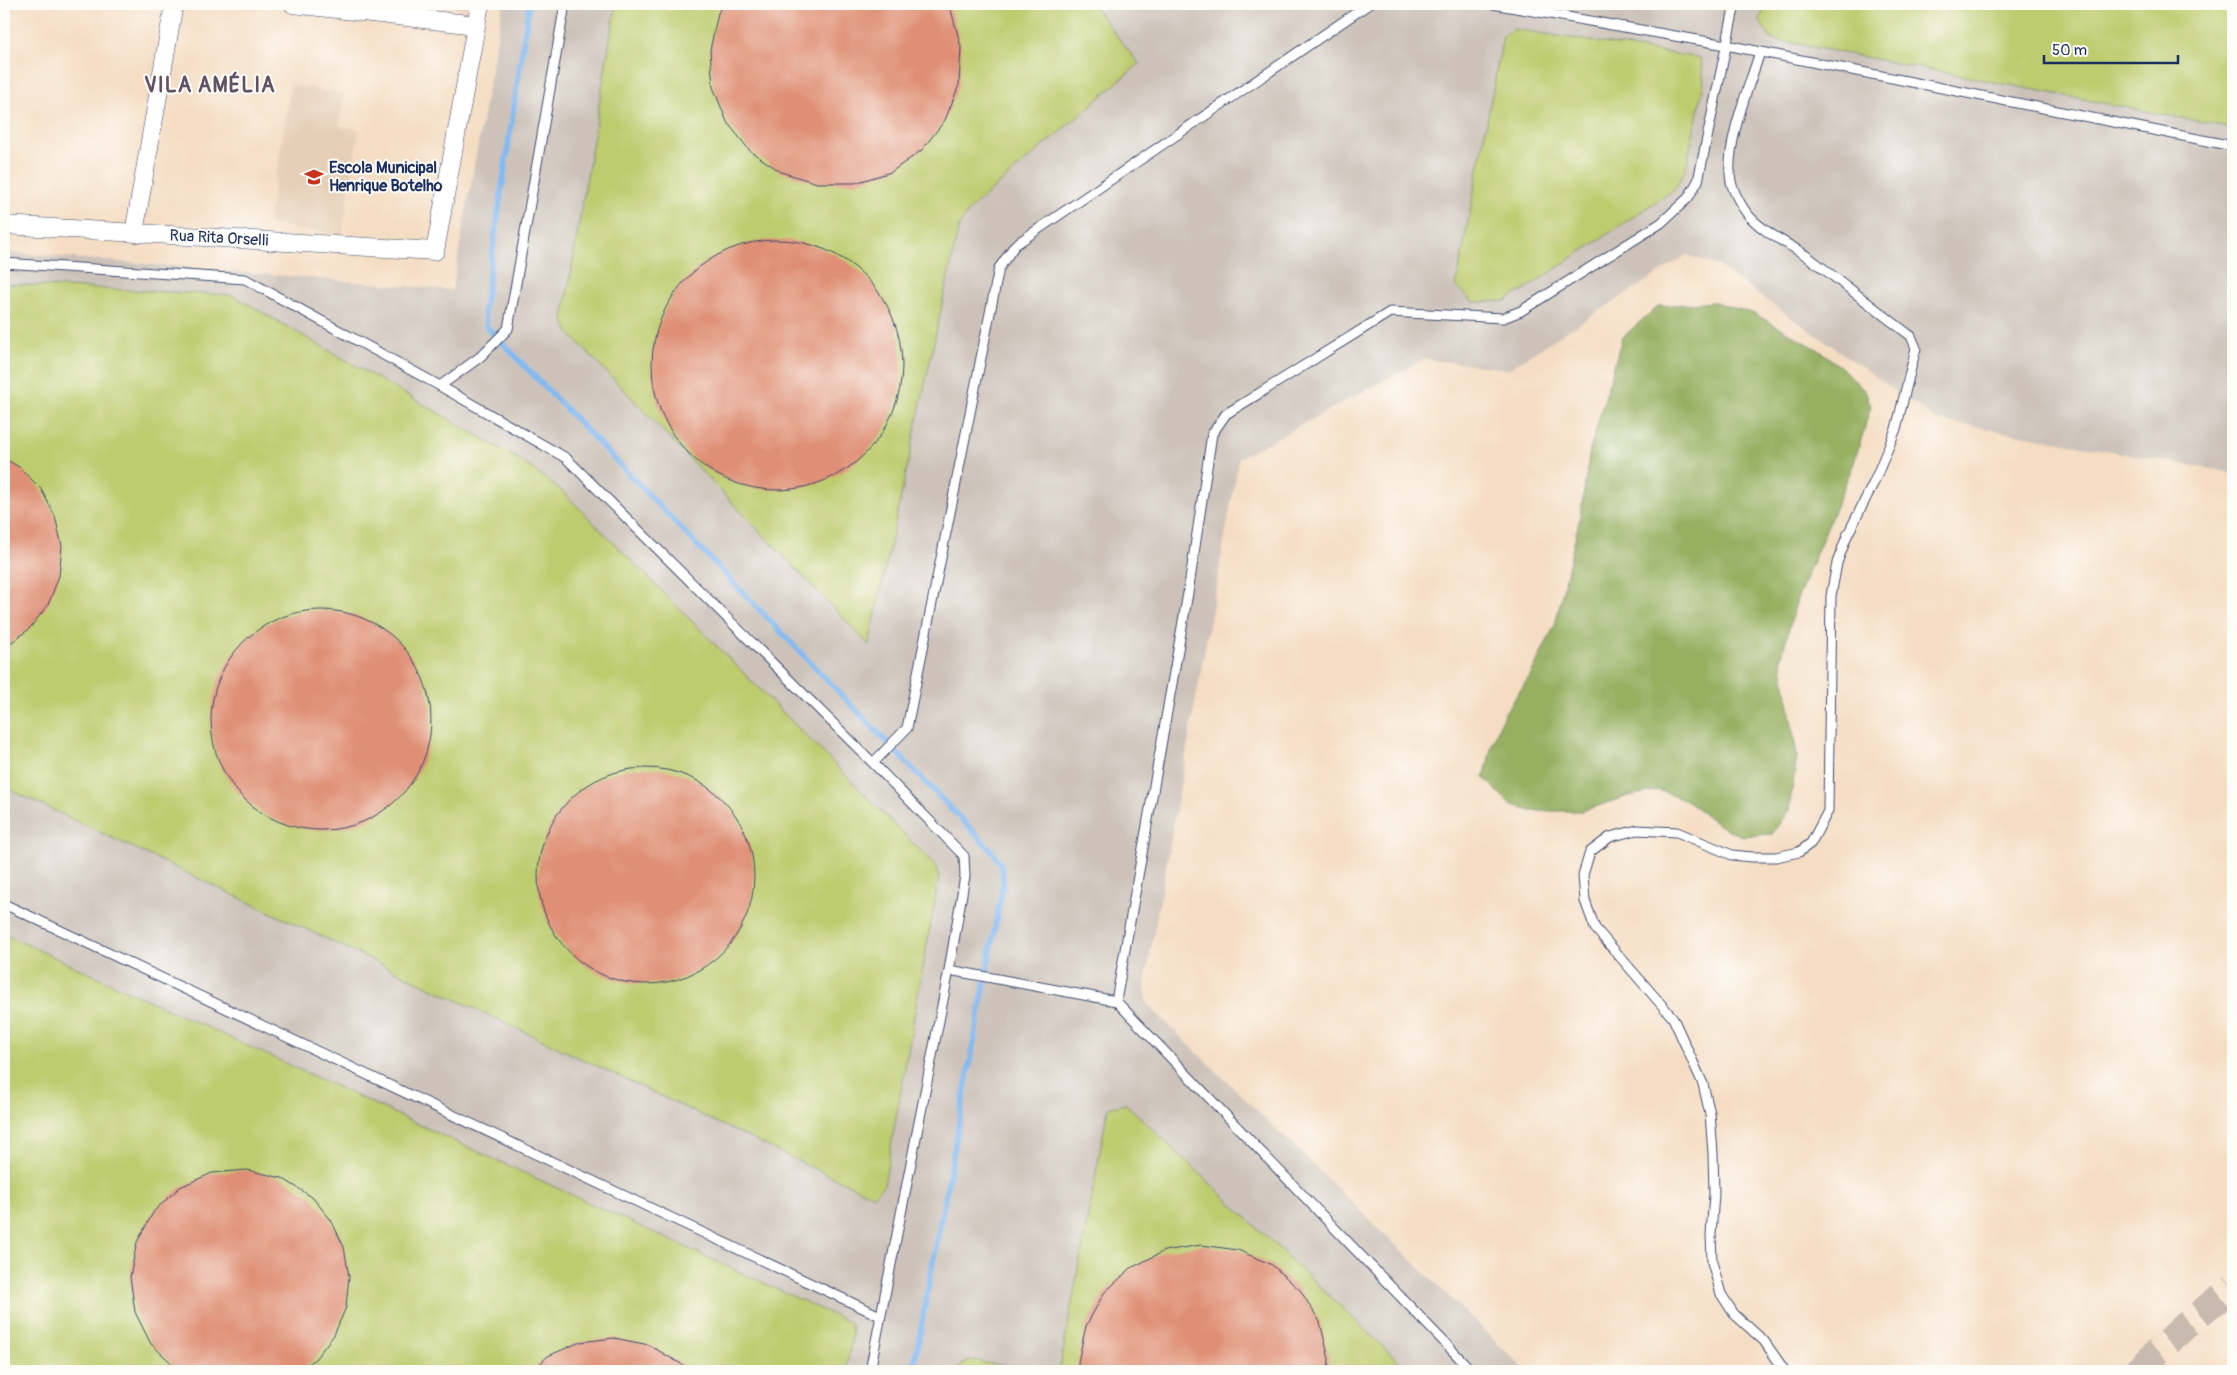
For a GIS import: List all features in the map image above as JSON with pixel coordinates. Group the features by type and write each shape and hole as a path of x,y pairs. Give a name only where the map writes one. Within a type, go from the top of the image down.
{"street":[{"path":"134,233 174,4"},
{"path":"293,4 476,26 480,4"},
{"name":"Rua Rita Orselli","path":"4,225 435,251 476,26"}],"lane":[{"path":"440,386 480,357 508,329 565,4"},
{"path":"873,763 907,728 999,268 1015,245 1370,4"},
{"path":"1493,4 1760,52 2233,146"},
{"path":"1116,1001 1188,593 1212,434 1226,414 1390,312 1503,318 1522,311 1661,223 1688,198 1698,181 1735,4"},
{"path":"1760,52 1738,122 1730,162 1732,183 1740,202 1751,218 1771,234 1807,256 1911,336 1916,348 1896,429 1874,482 1847,536 1837,563 1831,596 1828,811 1811,843 1799,852 1776,857 1732,855 1677,832 1637,830 1610,837 1590,852 1583,875 1585,901 1595,928 1673,1018 1703,1084 1710,1114 1713,1153 1714,1194 1711,1234 1712,1262 1716,1278 1721,1294 1734,1314 1764,1341 1785,1371"},
{"path":"4,264 245,279 440,386 566,458 964,856 965,876 949,970 870,1371"},
{"path":"4,904 880,1316"},
{"path":"949,970 1116,1001 1472,1371"}],"shaded area":[{"path":"420,4 469,4 468,10"},
{"path":"503,4 2233,4 2233,473 1937,420 1718,266 1687,255 1508,369 1424,359 1239,458 1145,983 1147,1004 1526,1371 4,1371 4,252 452,290"},
{"name":"Escola Municipal Henrique Botelho","path":"291,85 344,93 339,126 359,129 342,236 268,224"}],"green space":[{"path":"616,4 1092,4 1139,64 971,208 959,226 869,645 569,333 563,319"},
{"path":"1764,4 2233,4 2233,128 1771,39 1760,22"},
{"path":"1513,29 1701,58 1704,83 1686,169 1675,189 1505,301 1473,302 1456,286 1503,36"},
{"path":"4,284 232,295 519,459 562,491 937,867 939,878 884,1185 873,1196 4,787"},
{"path":"1715,302 1755,314 1819,350 1842,368 1866,392 1871,406 1854,463 1797,599 1781,659 1797,756 1789,810 1772,834 1742,836 1720,826 1689,802 1659,790 1628,796 1582,811 1531,811 1510,804 1484,778 1492,745 1504,714 1530,676 1555,625 1580,517 1590,450 1622,338 1658,306"},
{"path":"4,934 851,1323 852,1336 846,1371 4,1371"},
{"path":"1126,1104 1409,1371 1050,1371 1060,1367 1108,1108"},
{"path":"969,1360 1034,1371 955,1371"}],"building":[{"path":"723,4 948,4 961,47 959,85 945,120 922,150 891,172 855,183 817,183 781,172 750,151 727,122 713,87 710,50 718,13"},
{"path":"765,240 789,240 825,249 847,261 866,276 881,295 893,317 900,341 902,365 900,389 893,413 881,435 866,454 847,469 825,481 789,490 765,490 729,481 707,469 688,454 673,435 661,413 652,377 652,353 661,317 673,295 688,276 707,261 729,249"},
{"path":"4,458 19,467 41,489 55,516 62,546 59,576 48,605 29,629 4,648"},
{"path":"321,610 353,615 373,623 390,635 406,651 418,668 426,688 431,720 426,752 418,772 406,789 390,805 373,817 353,825 321,830 289,825 269,817 252,805 236,789 224,772 216,752 211,720 216,688 224,668 236,651 252,635 269,623 289,615"},
{"path":"635,768 657,768 677,772 697,780 723,799 742,825 750,845 754,876 750,907 742,927 723,953 697,972 677,980 657,984 635,984 615,980 595,972 577,960 562,945 550,927 542,907 538,887 538,865 542,845 550,825 562,807 577,792 595,780 615,772"},
{"path":"247,1170 282,1178 312,1197 331,1220 344,1247 349,1277 346,1307 334,1335 315,1359 299,1371 180,1371 151,1344 135,1312 130,1277 137,1242 154,1211 180,1187 212,1173"},
{"path":"1201,1245 1238,1250 1272,1265 1300,1290 1320,1322 1329,1359 1328,1371 1079,1371 1078,1362 1086,1326 1104,1293 1131,1268 1164,1251"},
{"path":"614,1338 649,1345 693,1371 532,1371 548,1356 580,1342"}],"waterway":[{"path":"529,4 484,310 487,327 991,850 1002,866 1003,884 913,1371"}],"tunnel":[{"path":"2138,1371 2185,1326 2233,1287"}],"place":[{"name":"Escola Municipal Henrique Botelho","path":"314,177"}],"district":[{"name":"VILA AMÉLIA","path":"210,85"}]}
